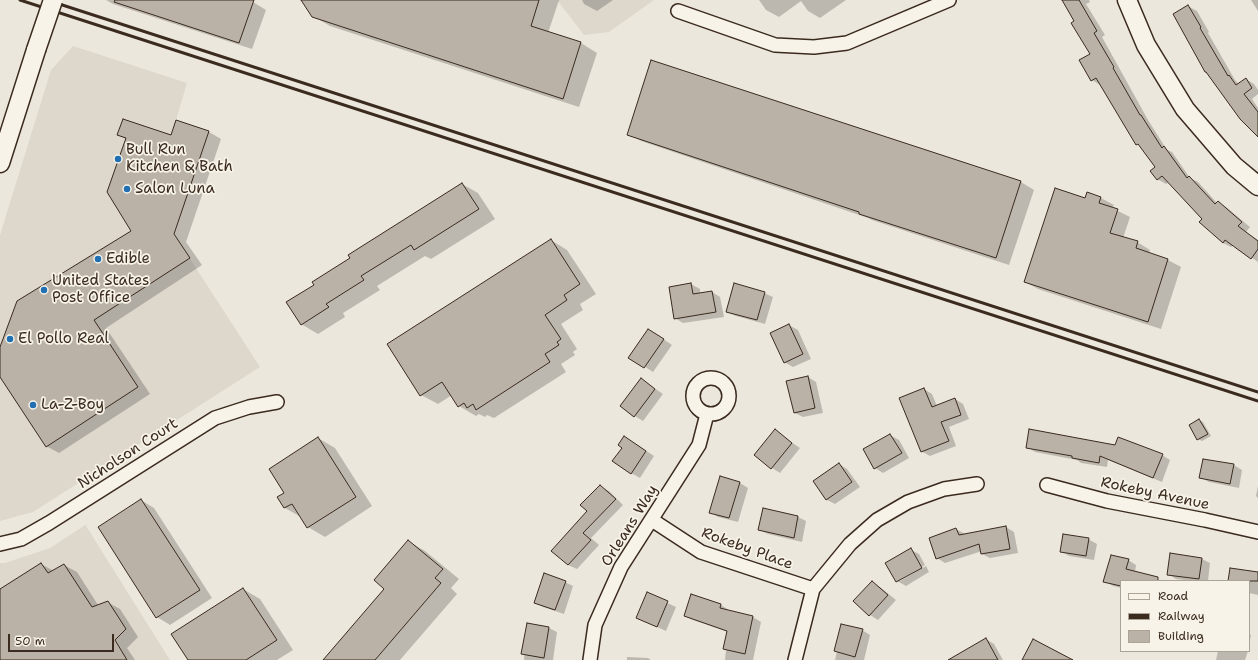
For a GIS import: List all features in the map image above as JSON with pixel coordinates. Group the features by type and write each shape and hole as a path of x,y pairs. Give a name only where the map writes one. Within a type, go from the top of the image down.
{"street":[{"path":"0,164 53,0"},
{"path":"678,11 776,45 814,47 847,43 949,0"},
{"path":"1127,0 1146,44 1185,109 1234,166 1258,186"},
{"name":"Nicholson Court","path":"0,544 21,539 49,523 215,418 249,407 277,402"},
{"name":"Orleans Way","path":"590,660 595,625 621,567 699,445 707,414"},
{"path":"795,660 814,589 850,544 877,520 908,502 944,489 977,484"},
{"name":"Rokeby Avenue","path":"1047,485 1107,501 1258,532"},
{"name":"Rokeby Place","path":"652,520 701,552 814,589"}],"shaded area":[{"path":"557,0 654,0 609,32 584,35"},
{"path":"73,46 187,83 176,120 209,131 174,234 260,367 33,512 0,521 0,235 51,70"},
{"path":"87,524 86,526 170,660 0,660 0,563 5,563 50,548"}],"building":[{"path":"115,0 254,0 239,43 114,2"},
{"path":"301,0 539,0 531,26 581,42 563,99 312,17"},
{"path":"1062,0 1079,0 1097,31 1094,33 1114,67 1113,68 1140,115 1162,148 1164,146 1187,178 1189,176 1215,204 1218,201 1242,222 1238,226 1258,241 1258,249 1251,259 1225,240 1223,243 1199,222 1202,219 1162,176 1157,180 1150,171 1155,167 1138,144 1136,145 1096,78 1091,81 1079,60 1090,54 1071,23 1074,21"},
{"path":"1188,5 1228,76 1229,75 1236,85 1246,78 1252,88 1244,94 1258,112 1258,137 1240,119 1205,72 1173,14"},
{"path":"651,60 1021,181 996,258 859,214 859,212 627,135"},
{"path":"123,119 171,135 176,120 209,131 174,234 190,258 94,320 138,387 46,447 0,377 0,347 17,301 131,231 107,192 126,138 117,135"},
{"path":"462,183 479,209 414,250 411,245 361,276 364,280 326,304 329,307 301,325 286,302 314,285 312,282 350,258 348,255"},
{"path":"1055,188 1085,198 1087,192 1101,197 1099,203 1118,209 1110,233 1138,241 1136,248 1168,259 1148,322 1024,282"},
{"path":"551,239 580,284 564,295 567,300 545,315 561,339 557,342 559,345 545,354 550,362 476,410 473,404 467,408 464,403 458,407 442,382 420,396 387,344"},
{"path":"691,283 693,294 712,291 716,312 674,319 669,287"},
{"path":"734,283 765,292 757,320 726,312"},
{"path":"789,324 803,354 784,363 770,333"},
{"path":"648,329 664,339 644,368 628,358"},
{"path":"808,376 815,408 794,413 786,381"},
{"path":"641,378 655,389 634,417 620,406"},
{"path":"924,388 932,407 955,398 961,415 941,422 949,441 921,452 899,398"},
{"path":"1199,419 1208,434 1197,440 1189,425"},
{"path":"775,429 792,443 771,469 754,455"},
{"path":"1029,429 1115,445 1118,437 1163,454 1153,478 1100,456 1099,463 1072,458 1072,456 1026,448"},
{"path":"890,434 902,453 874,469 863,449"},
{"path":"624,436 646,451 631,474 612,461 622,448 618,445"},
{"path":"318,437 356,497 307,528 292,504 284,508 277,497 284,493 269,469"},
{"path":"1203,459 1234,464 1230,484 1199,478"},
{"path":"839,463 852,482 826,500 813,481"},
{"path":"720,476 740,482 729,518 709,513"},
{"path":"600,485 616,499 583,533 591,540 568,565 551,551 587,511 580,505"},
{"path":"141,499 200,590 156,618 98,527"},
{"path":"763,508 798,516 794,538 758,530"},
{"path":"1006,526 1010,549 981,554 979,544 936,559 929,538 956,528 959,535"},
{"path":"1063,534 1089,538 1086,556 1060,552"},
{"path":"408,540 443,569 435,578 441,583 375,660 323,660 384,589 374,580"},
{"path":"911,548 922,568 896,582 885,563"},
{"path":"1170,553 1202,558 1199,579 1167,575"},
{"path":"1111,555 1129,559 1126,569 1158,577 1158,580 1120,580 1120,586 1103,582"},
{"path":"41,563 48,573 64,564 92,607 108,601 126,629 115,640 127,660 0,660 0,589"},
{"path":"1230,568 1258,572 1258,581 1228,580"},
{"path":"544,573 566,581 555,610 534,603"},
{"path":"872,581 888,595 869,616 853,601"},
{"path":"243,588 277,640 246,660 188,660 171,634"},
{"path":"647,592 668,601 657,627 636,618"},
{"path":"691,594 721,604 720,608 753,616 745,654 723,649 727,631 684,616"},
{"path":"527,623 549,627 544,658 521,654"},
{"path":"841,624 863,629 855,657 834,651"},
{"path":"986,638 998,660 948,660"},
{"path":"1033,639 1073,660 1022,660"}],"railway":[{"path":"20,0 1258,401"},
{"path":"47,0 1258,392"}],"place":[{"name":"Bull Run Kitchen & Bath","path":"118,159"},
{"name":"Salon Luna","path":"127,189"},
{"name":"Edible","path":"98,259"},
{"name":"United States Post Office","path":"44,290"},
{"name":"El Pollo Real","path":"10,339"},
{"name":"La-Z-Boy","path":"33,405"}]}
